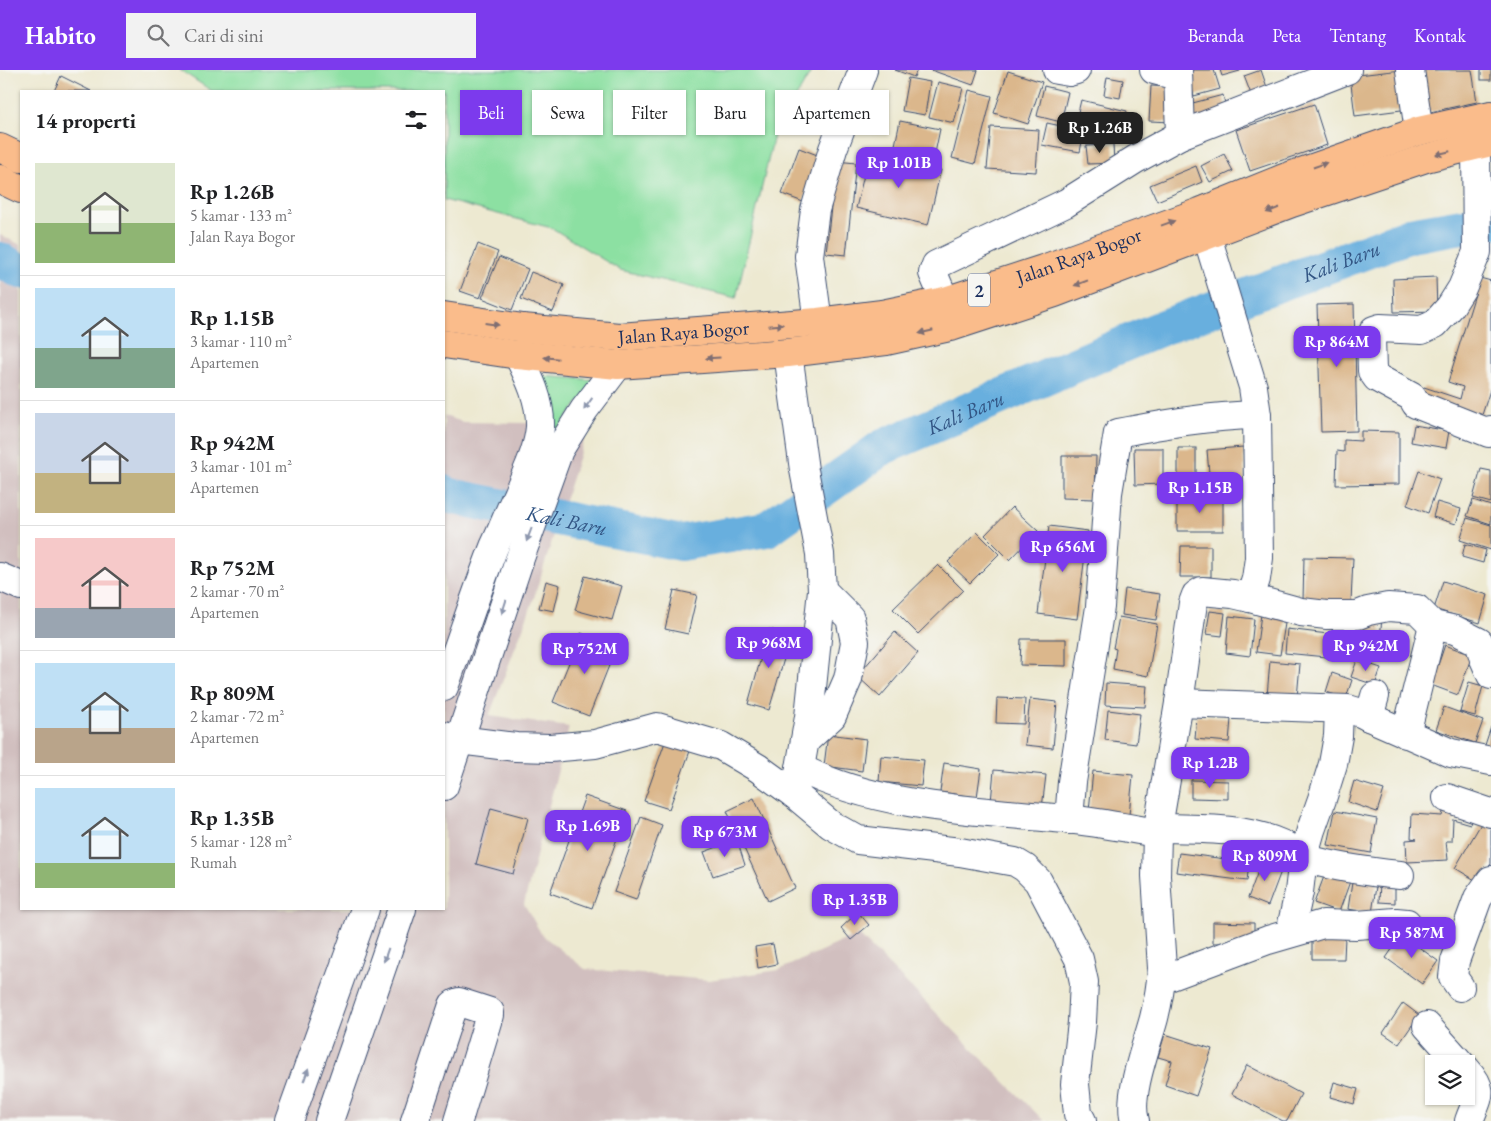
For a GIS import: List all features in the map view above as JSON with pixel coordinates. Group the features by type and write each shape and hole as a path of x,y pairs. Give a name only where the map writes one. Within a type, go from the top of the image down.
{"highway":[{"name":"Jalan Raya Bogor","path":"445,344 518,355 618,365 788,353 886,341 954,326 1055,293 1204,224 1284,178 1419,131 1491,115"},
{"path":"0,148 20,158"},
{"name":"Jalan Raya Bogor","path":"445,316 523,328 620,337 818,322 882,314 945,301 1043,269 1204,224 1292,203 1426,158 1481,150"},
{"path":"0,179 20,188"}],"street":[{"path":"818,322 810,256 816,210 834,149 863,70"},
{"path":"1057,70 1069,72 1076,70"},
{"path":"1410,70 1419,131"},
{"path":"1170,72 1180,134"},
{"path":"945,301 933,273 936,265 1066,203 1180,134 1336,72"},
{"path":"1481,150 1482,249 1462,288 1450,307 1435,324 1422,330 1380,328 1374,330 1371,337 1372,371 1377,378 1412,397 1416,404 1489,432 1491,430"},
{"path":"1204,224 1253,387 1256,415 1259,558 1256,579 1250,598"},
{"path":"788,353 804,470 820,554 822,590 809,717 794,794"},
{"path":"518,355 537,399 540,426 548,446"},
{"path":"445,780 452,738 519,561 539,472 548,446 584,410 618,365"},
{"path":"1070,820 1072,782 1100,607 1108,493 1118,433 1168,423 1220,416 1256,415"},
{"path":"445,684 494,549 539,472"},
{"path":"0,577 20,586"},
{"path":"805,741 832,716 848,679 855,642 850,618 822,590"},
{"path":"1135,1121 1133,1113 1138,1078 1154,1017 1162,968 1156,876 1157,830 1180,703 1192,611 1196,595 1202,591 1233,594 1302,612 1327,616 1358,615 1388,607 1417,609 1433,626 1455,630 1478,642 1491,675"},
{"path":"1406,734 1433,626"},
{"path":"1180,703 1348,709 1361,713 1372,707 1406,734 1451,753 1491,761"},
{"path":"1290,933 1299,892 1303,858 1332,764 1338,736 1339,709"},
{"path":"452,738 516,747 550,748 595,744 657,727 721,746 758,768 794,794 831,825 858,840 960,852 1015,862 1025,868 1038,881 1079,959 1084,982 1082,1022 1075,1084 1078,1114 1082,1121"},
{"path":"800,768 821,778 865,793 906,801 968,810 1157,830 1206,829 1250,834 1285,845 1303,858 1329,865 1400,875"},
{"path":"1447,798 1491,813"},
{"path":"1460,987 1452,977 1453,969 1487,892"},
{"path":"289,1121 365,910"},
{"path":"328,1121 402,910"},
{"path":"1161,980 1234,951 1323,924 1356,926 1396,922 1407,923"},
{"path":"415,1121 453,1005 459,1002 490,1012 490,1015 458,1121"},
{"path":"1427,1026 1453,1055"},
{"path":"1475,1079 1479,1087 1475,1103"},
{"path":"1469,1121 1474,1105"}],"shaded area":[{"path":"0,235 20,245 20,910 445,910 445,416 463,422 589,424 531,607 489,716 569,727 524,904 542,935 585,969 709,980 779,970 858,934 1044,1121 0,1121"}],"green space":[{"path":"180,70 812,70 800,90 775,90 775,133 736,298 620,270 552,228 445,200 445,90 210,90"},
{"path":"541,376 596,380 555,433"}],"building":[{"path":"895,70 917,70 914,77"},
{"path":"931,70 978,70 973,85"},
{"path":"1187,70 1214,70 1220,89 1194,96"},
{"path":"1220,70 1240,70 1240,71 1222,76"},
{"path":"1261,70 1270,96 1254,102 1244,76"},
{"path":"1401,70 1409,109 1355,116 1350,76"},
{"path":"1414,70 1472,70 1477,102 1421,114"},
{"path":"1481,70 1491,70 1491,80 1481,80"},
{"path":"1008,71 1042,82 1028,124 994,113"},
{"path":"61,76 89,90 54,90"},
{"path":"1107,77 1123,80 1120,98 1104,95"},
{"path":"908,78 930,82 925,115 902,111"},
{"path":"938,82 963,88 954,123 929,117"},
{"path":"1044,86 1068,92 1061,122 1037,116"},
{"path":"1151,86 1175,87 1173,122 1149,121"},
{"path":"969,90 992,96 975,164 952,158"},
{"path":"1223,95 1227,112 1193,121 1189,104"},
{"path":"1081,100 1127,111 1121,135 1075,125"},
{"path":"1314,104 1327,145 1250,171 1236,130"},
{"path":"900,121 940,129 934,158 894,150"},
{"path":"1047,123 1084,131 1080,152 1042,145"},
{"path":"991,127 1039,130 1036,172 987,169"},
{"path":"1113,144 1114,163 1088,164 1086,146"},
{"path":"799,148 820,156 803,202 782,194"},
{"path":"869,154 941,170 928,225 856,208"},
{"path":"1224,154 1233,171 1210,182 1201,166"},
{"path":"836,161 856,163 846,255 826,253"},
{"path":"1196,166 1202,182 1157,201 1150,185"},
{"path":"478,244 498,252 480,298 460,291"},
{"path":"499,257 528,269 512,310 482,298"},
{"path":"531,272 564,285 553,312 521,299"},
{"path":"1436,277 1437,311 1394,312 1393,279"},
{"path":"1480,278 1491,281 1491,387 1482,415 1421,397 1424,387 1460,399 1463,387 1448,382"},
{"path":"1354,304 1357,431 1321,432 1317,305"},
{"path":"1414,425 1449,431 1446,448 1411,442"},
{"path":"1361,431 1399,432 1399,484 1336,485 1337,451 1344,452 1344,440 1361,441"},
{"path":"1243,447 1245,482 1210,485 1207,450"},
{"path":"1134,448 1163,448 1163,484 1135,485"},
{"path":"1178,448 1196,448 1196,479 1178,479"},
{"path":"1062,456 1096,456 1095,499 1062,498"},
{"path":"1481,469 1491,471 1491,503 1473,498"},
{"path":"1419,471 1440,479 1428,513 1407,505"},
{"path":"1177,497 1223,497 1223,531 1177,531"},
{"path":"1473,500 1491,506 1491,524 1467,516"},
{"path":"1437,502 1461,509 1456,524 1433,517"},
{"path":"1012,507 1038,531 1010,560 985,535"},
{"path":"1467,518 1491,525 1491,550 1460,540"},
{"path":"1049,526 1088,531 1077,619 1038,614"},
{"path":"977,532 999,554 970,583 948,562"},
{"path":"1465,544 1486,550 1483,563 1462,557"},
{"path":"1181,546 1211,546 1211,577 1180,577"},
{"path":"1304,557 1353,558 1351,602 1303,601"},
{"path":"938,565 963,590 918,634 893,609"},
{"path":"585,576 622,586 612,620 575,610"},
{"path":"546,581 560,585 554,611 539,608"},
{"path":"1443,581 1488,595 1480,623 1434,609"},
{"path":"1125,589 1160,594 1156,620 1122,615"},
{"path":"674,590 697,595 688,634 665,629"},
{"path":"1210,611 1225,613 1222,636 1206,634"},
{"path":"1261,614 1286,617 1280,655 1256,652"},
{"path":"1356,615 1382,618 1378,658 1353,656"},
{"path":"1229,616 1254,619 1250,656 1226,653"},
{"path":"1119,617 1157,624 1148,676 1113,669 1116,649 1113,648"},
{"path":"769,629 791,635 769,710 748,704"},
{"path":"1287,629 1328,634 1326,657 1285,653"},
{"path":"895,632 918,653 880,697 857,676"},
{"path":"581,633 616,648 589,716 553,702"},
{"path":"1021,639 1066,639 1066,666 1020,665"},
{"path":"1445,645 1472,655 1458,695 1431,685"},
{"path":"1357,660 1381,668 1375,685 1351,677"},
{"path":"1270,661 1300,664 1297,698 1267,696"},
{"path":"1332,673 1352,680 1346,698 1326,692"},
{"path":"1469,682 1483,686 1475,716 1460,712"},
{"path":"1106,683 1147,686 1145,707 1105,705"},
{"path":"997,698 1025,699 1024,724 996,723"},
{"path":"1030,699 1057,702 1053,748 1025,745"},
{"path":"1444,707 1483,721 1475,743 1436,730"},
{"path":"1108,710 1140,714 1136,744 1105,740"},
{"path":"1197,716 1231,719 1229,742 1195,739"},
{"path":"1491,727 1491,747 1485,745"},
{"path":"669,731 694,740 669,809 644,801"},
{"path":"828,734 866,739 862,771 824,766"},
{"path":"881,756 924,760 921,786 879,782"},
{"path":"944,763 981,769 977,797 940,792"},
{"path":"994,770 1046,775 1042,808 991,802"},
{"path":"1093,771 1133,775 1128,825 1088,821"},
{"path":"1191,780 1228,781 1228,799 1191,798"},
{"path":"1354,781 1384,790 1377,812 1348,802"},
{"path":"585,796 627,811 592,908 550,893"},
{"path":"754,798 795,888 768,901 727,811"},
{"path":"1446,801 1475,809 1470,824 1453,819 1452,841 1446,841 1448,860 1407,862 1406,840 1417,839 1411,838 1412,814 1442,816"},
{"path":"491,808 528,818 513,874 476,864"},
{"path":"1335,811 1377,819 1371,853 1328,845"},
{"path":"641,817 662,825 636,900 614,892"},
{"path":"1482,822 1491,828 1491,864 1480,883 1455,868"},
{"path":"737,840 745,865 713,876 704,852"},
{"path":"1179,853 1249,862 1247,881 1176,872"},
{"path":"1263,858 1283,866 1268,906 1248,898"},
{"path":"1328,866 1353,873 1339,912 1314,903"},
{"path":"1353,876 1377,880 1372,913 1348,909"},
{"path":"1380,882 1395,883 1395,903 1379,902"},
{"path":"858,912 869,925 851,940 841,928"},
{"path":"1213,922 1254,923 1254,943 1213,943"},
{"path":"1402,935 1438,961 1422,984 1386,958"},
{"path":"1312,937 1345,937 1344,959 1312,959"},
{"path":"773,944 777,964 758,968 755,947"},
{"path":"1403,1003 1419,1015 1399,1044 1383,1033"},
{"path":"1165,1034 1212,1049 1196,1096 1165,1085 1172,1061 1158,1057"},
{"path":"1247,1065 1301,1094 1287,1121 1283,1121 1232,1094"},
{"path":"1334,1082 1358,1089 1354,1104 1330,1097"}],"waterway":[{"name":"Kali Baru","path":"445,494 681,543 767,529 883,447 1164,327 1410,235 1491,221"},
{"name":"Kali Baru","path":"0,260 20,270"}]}
